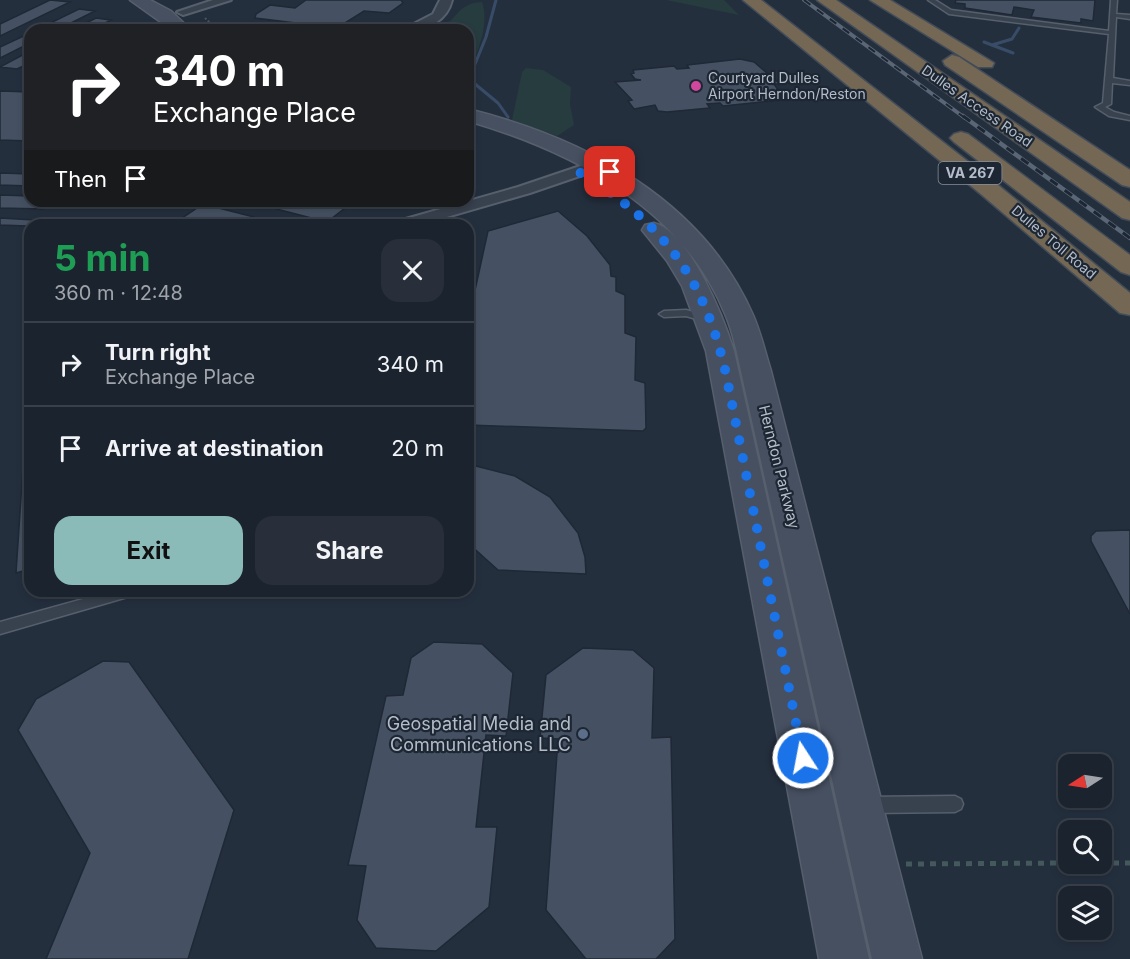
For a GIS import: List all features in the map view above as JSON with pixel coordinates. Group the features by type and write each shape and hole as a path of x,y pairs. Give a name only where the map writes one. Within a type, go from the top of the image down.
{"highway":[{"path":"738,0 789,31"},
{"name":"Dulles Toll Road","path":"750,0 990,190 1130,307"},
{"path":"781,0 856,57"},
{"name":"Dulles Access Road","path":"825,0 1130,213"},
{"path":"860,0 1130,180"},
{"path":"878,0 1013,80 1130,156"},
{"path":"895,0 948,31 1013,80"},
{"path":"949,129 1130,267"}],"main road":[{"path":"138,0 164,8 192,21"},
{"name":"Herndon Parkway","path":"474,117 542,139 589,168 661,236 689,274 711,321 726,374 765,482 860,805 897,959"},
{"name":"Herndon Parkway","path":"474,128 589,168 636,190 675,222 697,246 720,278 747,336 765,482 844,959"}],"street":[{"path":"192,21 225,0"},
{"path":"420,24 437,16 445,7 446,0"},
{"path":"474,203 589,168"},
{"path":"421,219 460,207"}],"lane":[{"path":"932,0 949,12 1112,33"},
{"path":"1114,0 1107,104 1099,107 1112,114 1130,118"},
{"path":"1113,15 1130,17"},
{"path":"1108,80 1130,83"},
{"path":"664,314 686,313 711,321"},
{"path":"0,628 110,597"},
{"path":"860,805 955,804"}],"path":[{"path":"896,864 1058,863"},
{"path":"1112,863 1130,863"}],"green space":[{"path":"666,0 724,0 739,15"},
{"path":"482,2 484,11 483,29 474,58 474,24 444,24 473,3"},
{"path":"526,68 543,70 571,87 570,104 574,125 557,136 512,120 522,72"}],"building":[{"path":"50,0 70,2 0,36 0,24"},
{"path":"306,0 401,0 403,3 389,13 364,11 343,24 304,24 255,18 256,14 270,5 295,8"},
{"path":"956,0 1095,0 1093,21 1081,19 1081,23 1031,17 1034,10 1014,7 1012,15 965,8 965,4 955,3"},
{"path":"79,9 95,11 69,24 48,24"},
{"path":"96,18 111,20 103,24 84,24"},
{"path":"24,36 24,46 0,58 0,47"},
{"path":"24,54 24,66 17,69 0,67"},
{"name":"Courtyard Dulles Airport Herndon/Reston","path":"740,59 754,62 780,84 774,84 783,97 780,97 782,100 723,106 720,103 707,104 710,108 667,112 658,111 655,105 634,109 628,101 632,100 615,82 641,80 635,79 631,74 634,73 633,70 674,66 677,69 689,68 687,65"},
{"path":"0,91 24,92 24,141 0,140"},
{"path":"0,173 24,174 24,186 0,185"},
{"path":"0,195 24,196 24,207 46,207 44,209 0,208"},
{"path":"199,207 215,207 254,217 254,219 181,219"},
{"path":"268,207 346,207 331,219 315,219"},
{"path":"558,211 587,236 610,265 611,276 616,277 616,291 625,295 625,333 636,337 635,380 645,383 646,428 643,431 474,425 474,295 488,231"},
{"path":"0,218 24,219 24,226 0,225"},
{"path":"24,452 24,571 16,573"},
{"path":"474,466 515,476 550,497 578,533 585,557 586,574 498,570 474,548"},
{"path":"1130,530 1130,614 1091,541 1091,536 1096,531"},
{"path":"434,642 482,644 513,673 506,736 486,735 476,827 497,827 489,907 436,951 376,948 357,920 366,866 348,865 386,696 403,695 411,658"},
{"path":"583,648 633,650 654,668 652,738 671,737 675,939 656,959 586,959 546,910 558,739 540,738 546,675"},
{"path":"103,661 129,662 234,810 188,959 46,959 90,853 18,730 36,699"}],"waterway":[{"path":"474,67 486,37 496,0"},
{"path":"992,45 1012,39 1019,28"},
{"path":"984,42 1013,53"},
{"path":"474,83 498,103 508,117"}],"railway":[{"path":"804,0 965,118"},
{"path":"963,116 1130,238"}],"place":[{"name":"Courtyard Dulles Airport Herndon/Reston","path":"696,86"},
{"name":"Geospatial Media and Communications LLC","path":"583,734"}],"route":[{"path":"610,172 598,165 579,172 609,190 635,210 661,236 689,274 704,301 711,321 726,374 803,758"}]}
